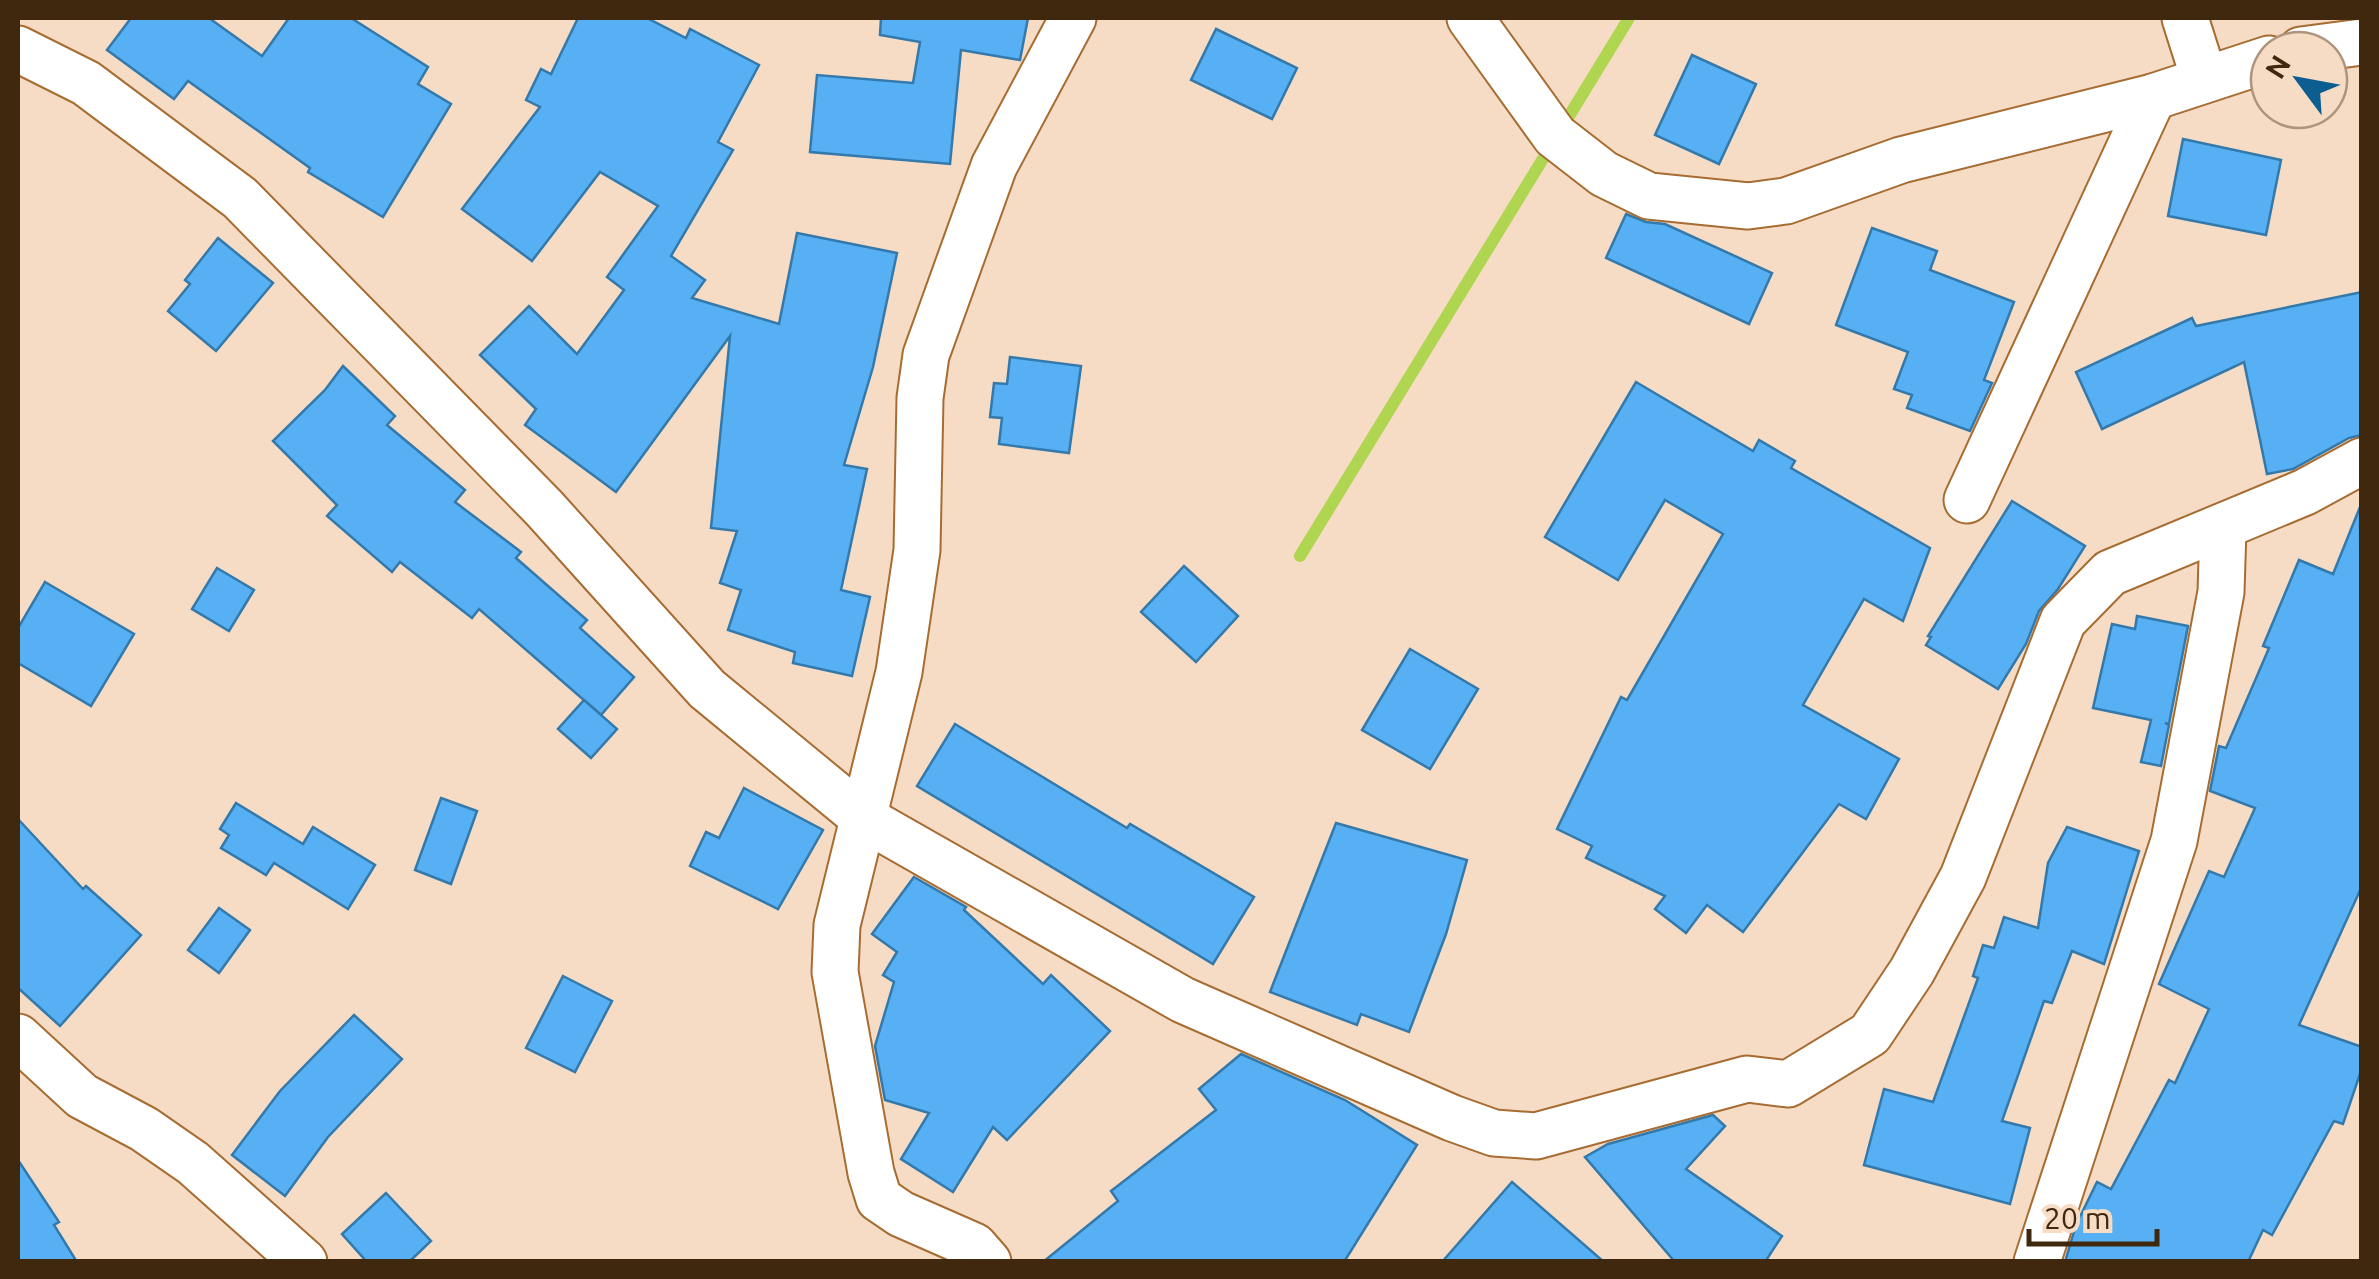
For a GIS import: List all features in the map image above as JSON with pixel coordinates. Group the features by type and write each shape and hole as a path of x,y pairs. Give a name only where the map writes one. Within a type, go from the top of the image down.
{"street":[{"path":"988,1262 974,1246 901,1214 879,1199 871,1174 835,972 836,924 899,672 917,550 920,398 926,355 994,166 1073,18"},
{"path":"1470,18 1555,136 1604,174 1648,196 1748,206 1786,201 1901,160 2153,97 2249,65"},
{"path":"2184,18 2204,78"},
{"path":"18,48 86,83 240,198 544,508 707,689 865,818 1182,1000 1494,1133 1536,1136 1747,1079 1788,1084 1870,1034 1912,971 1964,877 2064,621 2110,573 2305,492 2362,461"},
{"path":"1967,500 2153,97"},
{"path":"2037,1262 2174,841 2221,592 2223,528"},
{"path":"18,1037 82,1096 144,1129 193,1163 304,1262"}],"building":[{"path":"131,18 209,18 262,56 289,18 351,18 428,67 418,84 451,104 383,217 308,172 310,168 188,81 174,99 107,50"},
{"path":"578,18 647,18 686,38 690,29 759,65 718,142 733,150 671,256 705,280 692,298 779,324 797,233 897,253 873,367 844,465 867,469 841,590 870,597 852,676 793,663 795,652 728,630 741,590 720,583 737,531 711,528 730,336 616,492 525,425 536,409 480,355 529,306 577,354 624,290 607,277 658,206 600,172 532,261 462,209 540,107 526,100 541,69 551,74"},
{"path":"881,18 1028,18 1020,60 961,50 950,164 810,152 817,75 913,83 920,42 880,35"},
{"path":"1216,29 1297,68 1272,119 1191,80"},
{"path":"1692,55 1756,84 1719,164 1655,135"},
{"path":"2183,139 2281,160 2266,235 2168,216"},
{"path":"1626,214 1665,224 1772,273 1749,324 1606,258"},
{"path":"1872,228 1937,251 1930,270 2014,302 1984,380 1992,383 1970,431 1907,408 1912,395 1894,389 1908,352 1836,325"},
{"path":"218,238 273,283 216,351 168,311 190,284 185,280"},
{"path":"2362,292 2362,435 2349,438 2293,469 2267,474 2244,362 2102,429 2076,372 2192,318 2196,326"},
{"path":"1010,357 1081,366 1069,453 999,444 1002,418 990,417 994,383 1007,384"},
{"path":"343,366 395,416 387,425 465,490 455,502 521,552 516,558 587,620 580,628 634,677 601,715 479,609 472,618 400,562 392,572 327,516 337,505 273,441 325,390"},
{"path":"1636,382 1753,451 1759,440 1795,461 1791,468 1930,548 1903,621 1864,599 1803,705 1899,759 1866,819 1839,804 1743,932 1707,905 1686,933 1655,909 1665,896 1586,858 1592,846 1557,829 1621,697 1627,700 1723,534 1665,500 1618,580 1545,537"},
{"path":"2012,501 2085,546 2039,611 2026,644 1998,689 1926,645"},
{"path":"2360,507 2362,886 2299,1025 2362,1047 2362,1068 2343,1124 2334,1121 2272,1235 2263,1230 2248,1262 2065,1262 2076,1225 2097,1182 2111,1189 2169,1080 2175,1083 2209,1009 2159,984 2209,871 2224,877 2255,808 2210,791 2219,746 2226,748 2269,648 2263,646 2299,560 2333,574"},
{"path":"1184,566 1238,616 1196,662 1141,612"},
{"path":"217,568 254,590 229,631 192,609"},
{"path":"45,582 134,634 91,706 18,663 18,628"},
{"path":"2137,616 2188,626 2169,724 2165,723 2169,725 2161,766 2141,762 2151,720 2093,708 2112,624 2135,629"},
{"path":"1410,649 1478,689 1430,769 1362,730"},
{"path":"584,700 617,729 591,758 558,729"},
{"path":"955,724 1127,828 1130,824 1254,897 1213,964 917,786"},
{"path":"744,788 823,830 778,909 690,866 706,832 719,838"},
{"path":"441,798 477,811 451,884 415,870"},
{"path":"236,803 303,844 313,827 375,865 348,909 274,863 266,875 221,848 229,835 220,829"},
{"path":"18,819 83,889 86,886 141,935 60,1026 18,988"},
{"path":"1336,823 1467,860 1446,934 1409,1032 1361,1014 1357,1025 1270,992"},
{"path":"2067,827 2139,851 2104,964 2072,951 2052,1003 2044,1001 2002,1121 2030,1128 2010,1204 1864,1165 1884,1089 1933,1102 1978,978 1973,976 1983,945 1994,948 2004,917 2038,928 2048,863"},
{"path":"914,877 966,907 964,910 1043,984 1051,975 1110,1031 1007,1140 993,1127 953,1192 901,1159 929,1113 885,1100 875,1046 894,982 883,975 897,952 872,934"},
{"path":"219,908 250,930 219,973 188,950"},
{"path":"563,976 612,1001 575,1072 526,1048"},
{"path":"354,1015 402,1059 328,1137 285,1196 232,1155 280,1091"},
{"path":"1241,1054 1345,1100 1417,1145 1344,1262 1043,1262 1118,1201 1111,1191 1216,1110 1199,1089"},
{"path":"1713,1115 1725,1126 1686,1169 1782,1236 1765,1262 1675,1262 1585,1157 1608,1144"},
{"path":"18,1160 59,1222 54,1225 77,1262 18,1262"},
{"path":"1512,1182 1604,1262 1442,1262"},
{"path":"386,1193 431,1241 409,1262 367,1262 342,1234"}],"waterway":[{"path":"1300,556 1629,18"}]}
